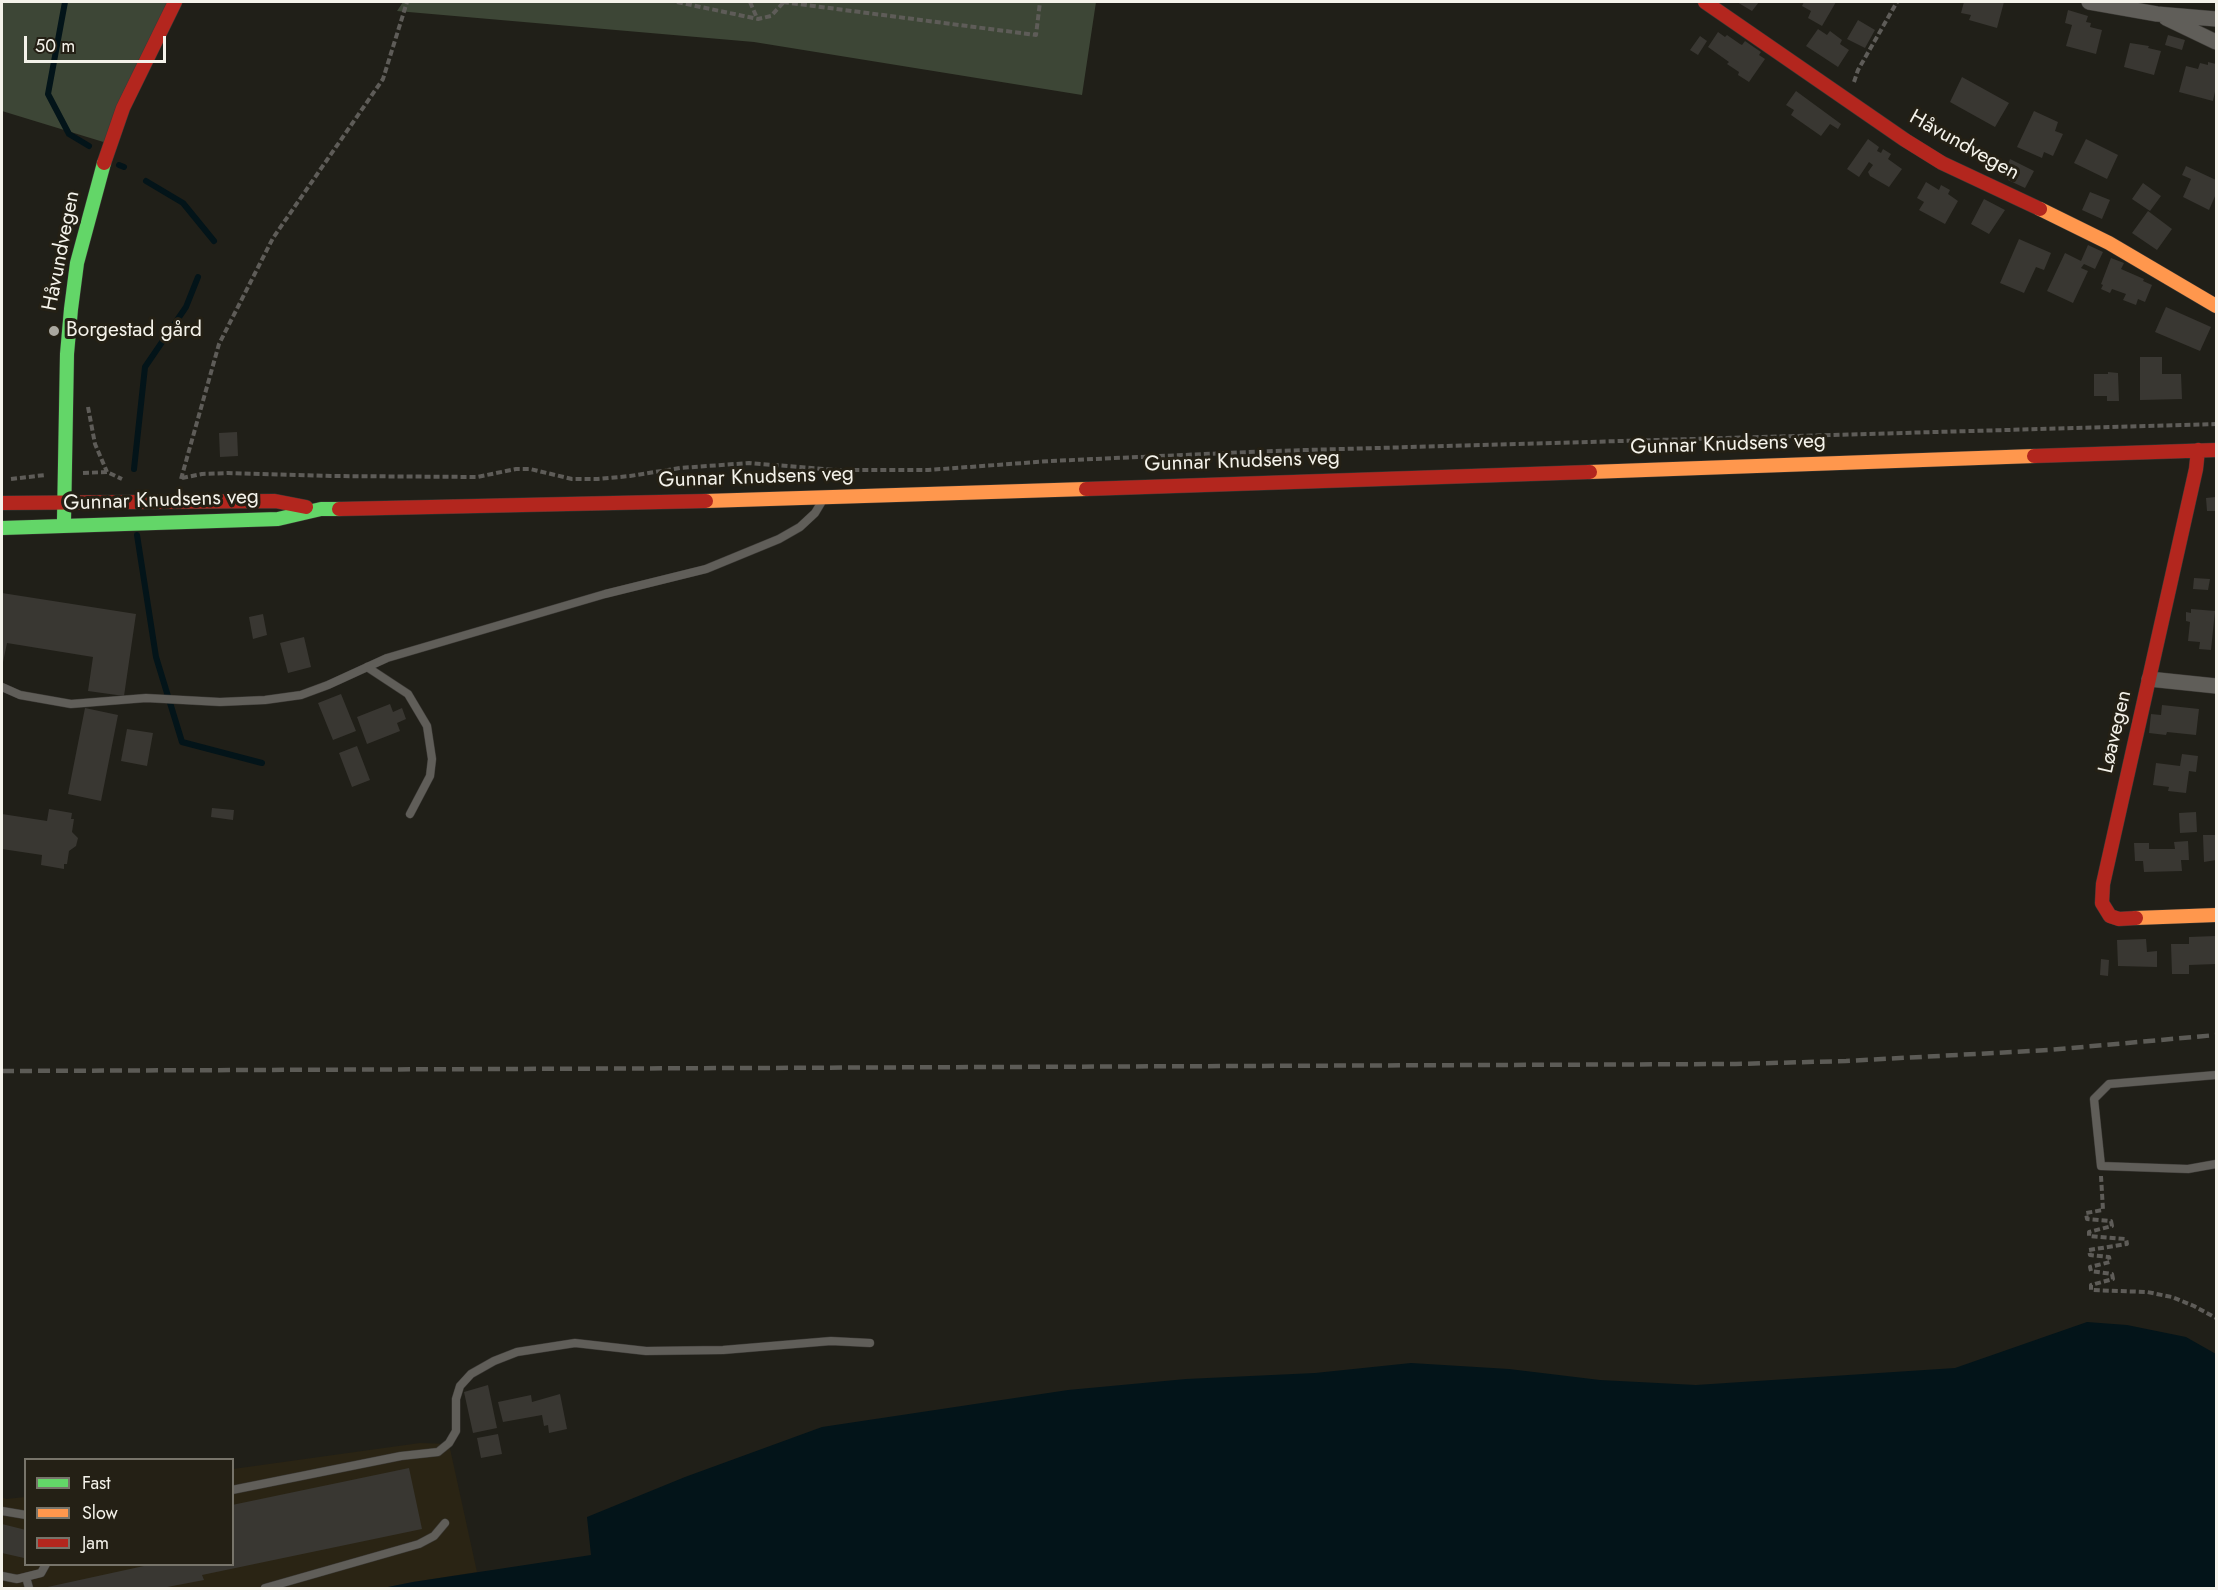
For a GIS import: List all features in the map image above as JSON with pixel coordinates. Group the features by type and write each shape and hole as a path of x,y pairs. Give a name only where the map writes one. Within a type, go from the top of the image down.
{"main road":[{"name":"Håvundvegen","path":"64,525 70,309 77,263 97,183 123,108 175,2"},
{"name":"Håvundvegen","path":"1705,2 1942,163 2100,238 2217,306"},
{"name":"Løavegen","path":"2198,450 2196,469 2103,884 2102,903 2110,916 2119,919 2217,915"},
{"name":"Gunnar Knudsens veg","path":"2,528 278,519 321,510 824,498 2217,450"},
{"name":"Gunnar Knudsens veg","path":"2,503 275,501 321,510"}],"street":[{"path":"2089,2 2157,15 2217,18"},
{"path":"2157,15 2217,42"},
{"path":"2149,679 2217,686"}],"lane":[{"path":"2,687 20,694 71,704 146,698 220,702 265,700 301,695 387,658 547,610 706,569 779,539 800,527 815,513 824,498"},
{"path":"367,667 408,694 427,726 432,759 430,776 410,814"},
{"path":"2217,1075 2109,1084 2094,1099 2101,1166 2188,1168 2217,1164"},
{"path":"234,1490 401,1456 438,1452 449,1443 456,1431 456,1399 460,1386 471,1374 494,1361 518,1352 574,1343 646,1351 723,1350 831,1341 870,1343"},
{"path":"2,1511 24,1515"},
{"path":"265,1588 419,1544 434,1536 445,1523"},
{"path":"2,1576 17,1579 41,1574 45,1566"},
{"path":"26,1577 29,1588"}],"path":[{"path":"180,479 219,344 273,238 383,79 407,2"},
{"path":"677,2 758,19 771,16 783,2 1036,35 1040,2"},
{"path":"750,2 758,19"},
{"path":"1848,100 1858,70 1897,2"},
{"path":"88,403 95,444 107,472"},
{"path":"172,480 228,472 331,476 477,477 516,469 530,469 572,478 598,479 680,468 749,463 837,470 928,470 1050,461 1272,452 2217,424"},
{"path":"2,481 36,475 107,472 131,482"},
{"path":"2101,1166 2103,1210 2086,1213 2087,1219 2111,1221 2112,1226 2089,1232 2089,1236 2126,1239 2127,1244 2089,1250 2090,1255 2109,1257 2110,1262 2090,1267 2091,1271 2112,1274 2113,1279 2091,1285 2091,1290 2147,1292 2172,1297 2217,1318"}],"shaded area":[{"path":"2087,1322 2127,1325 2186,1337 2216,1354 2216,1588 383,1588 591,1555 587,1517 685,1477 822,1427 1068,1390 1186,1379 1315,1373 1411,1363 1509,1369 1600,1380 1696,1385 1955,1368"},
{"path":"420,1443 449,1444 477,1572 383,1588 2,1588 2,1497 6,1499 24,1497 24,1566 234,1566 234,1469"}],"green space":[{"path":"2,2 178,2 110,144 2,111"},
{"path":"403,2 1096,2 1082,95 754,42 397,11"}],"building":[{"path":"1737,2 1759,2 1752,11"},
{"path":"1804,2 1836,2 1822,26 1808,18 1811,11 1802,6"},
{"path":"1964,2 2004,2 1997,28 1969,20 1971,15 1961,13"},
{"path":"2068,10 2088,16 2086,22 2091,23 2090,27 2102,30 2096,54 2066,46 2072,25 2065,23"},
{"path":"1858,20 1875,30 1865,48 1847,39"},
{"path":"1818,29 1827,35 1830,31 1842,40 1840,44 1849,50 1838,67 1806,46"},
{"path":"1718,32 1742,45 1745,41 1761,52 1759,55 1765,59 1749,82 1727,64 1729,62 1708,47"},
{"path":"2168,35 2185,40 2182,50 2165,45"},
{"path":"1700,36 1707,41 1698,55 1690,50"},
{"path":"2130,43 2149,46 2148,48 2161,51 2154,75 2124,67"},
{"path":"2208,62 2216,64 2216,87 2213,101 2179,92 2186,66 2198,69 2200,63 2208,65"},
{"path":"1962,77 2009,103 1995,127 1950,102"},
{"path":"1796,91 1841,124 1838,129 1830,124 1821,136 1791,115 1794,110 1786,105"},
{"path":"2034,111 2058,122 2055,131 2063,134 2053,156 2044,152 2042,158 2017,147"},
{"path":"1868,139 1879,147 1877,151 1881,153 1883,149 1891,154 1888,159 1902,169 1889,187 1870,176 1868,172 1873,165 1869,162 1859,177 1847,169"},
{"path":"2086,139 2118,155 2107,179 2074,163"},
{"path":"2010,159 2034,171 2025,188 2008,180 2010,176 2004,173"},
{"path":"2186,166 2216,180 2216,194 2209,210 2183,197 2191,179 2182,175"},
{"path":"1926,182 1939,190 1941,185 1950,190 1948,194 1958,201 1945,224 1919,210 1924,202 1917,198"},
{"path":"2143,183 2161,196 2150,211 2132,199"},
{"path":"2090,192 2110,200 2102,219 2082,210"},
{"path":"1984,199 2005,210 1989,234 1971,224"},
{"path":"2148,211 2172,229 2157,250 2132,233"},
{"path":"2019,239 2051,253 2044,270 2036,267 2024,293 2000,283"},
{"path":"2088,245 2103,252 2095,269 2084,264 2081,268 2088,271 2073,303 2047,291 2065,253 2081,261"},
{"path":"2111,258 2124,263 2121,269 2152,285 2145,302 2138,299 2136,305 2123,300 2126,294 2112,289 2110,293 2101,289"},
{"path":"2166,307 2211,327 2200,351 2155,332"},
{"path":"2140,357 2162,357 2162,374 2181,374 2182,399 2140,400"},
{"path":"2108,372 2118,373 2119,401 2107,401 2107,396 2094,396 2094,374 2108,374"},
{"path":"237,432 238,456 220,457 219,433"},
{"path":"2216,497 2216,511 2207,511 2206,498"},
{"path":"2194,578 2210,579 2208,590 2193,589"},
{"path":"2,593 136,614 124,696 88,691 93,657 7,643 2,667"},
{"path":"2191,609 2215,611 2211,650 2199,649 2200,642 2188,641 2190,622 2186,621 2186,612 2191,613"},
{"path":"263,614 267,635 253,639 249,617"},
{"path":"304,637 311,667 288,673 280,643"},
{"path":"341,694 356,731 333,740 318,703"},
{"path":"390,704 393,712 402,708 406,719 397,723 400,731 367,744 357,717"},
{"path":"2162,705 2199,709 2196,735 2149,733 2151,714 2161,715"},
{"path":"85,708 118,715 101,801 68,794"},
{"path":"127,729 153,733 147,766 121,761"},
{"path":"357,746 370,780 352,787 339,753"},
{"path":"2182,754 2198,756 2196,772 2189,771 2186,793 2168,791 2169,787 2153,785 2156,763 2180,766"},
{"path":"212,808 234,810 233,820 211,817"},
{"path":"49,809 72,813 71,819 74,819 72,832 78,838 76,846 69,851 64,869 41,865 42,855 2,849 2,814 47,821"},
{"path":"2196,812 2197,832 2180,833 2179,813"},
{"path":"2203,835 2216,835 2216,860 2204,862"},
{"path":"2188,841 2189,860 2181,860 2182,871 2144,872 2143,861 2135,861 2134,843 2149,843 2149,849 2175,849 2174,842"},
{"path":"2216,936 2216,964 2189,965 2189,974 2172,974 2171,944 2189,944 2189,937"},
{"path":"2146,939 2147,952 2157,951 2157,967 2118,966 2117,940"},
{"path":"2101,959 2109,960 2108,976 2100,975"},
{"path":"488,1385 497,1428 473,1433 464,1392"},
{"path":"560,1394 567,1429 549,1433 548,1425 544,1426 542,1415 503,1422 498,1402 531,1395 532,1402"},
{"path":"498,1434 502,1454 481,1458 477,1438"},
{"path":"409,1468 422,1529 202,1575 204,1580 162,1588 43,1588 144,1566 234,1566 234,1505"},
{"path":"2,1524 24,1530 24,1558 2,1553"}],"waterway":[{"path":"65,2 48,94 69,134 89,146"},
{"path":"119,165 124,167"},
{"path":"146,181 183,203 214,241"},
{"path":"134,469 145,367 186,307 198,277"},
{"path":"137,535 156,657 182,742 262,763"}],"railway":[{"path":"2,1071 1736,1064 1846,1061 2049,1050 2216,1035"}],"traffic: fast":[{"path":"64,520 67,354 71,309 77,263 104,163"},
{"path":"2,528 278,519 321,509 339,509"}],"traffic: slow":[{"path":"2040,209 2109,243 2216,306"},
{"path":"1590,472 2034,456"},
{"path":"706,501 1086,489"},
{"path":"2136,918 2216,915"}],"traffic: jam":[{"path":"104,163 123,108 175,2"},
{"path":"1705,2 1942,163 2040,209"},
{"path":"2136,918 2119,919 2110,916 2102,903 2103,884 2196,469 2198,450"},
{"path":"2034,456 2216,450"},
{"path":"1086,489 1590,472"},
{"path":"2,503 275,501 306,507"},
{"path":"339,509 706,501"}],"place":[{"name":"Borgestad gård","path":"54,331"}]}
